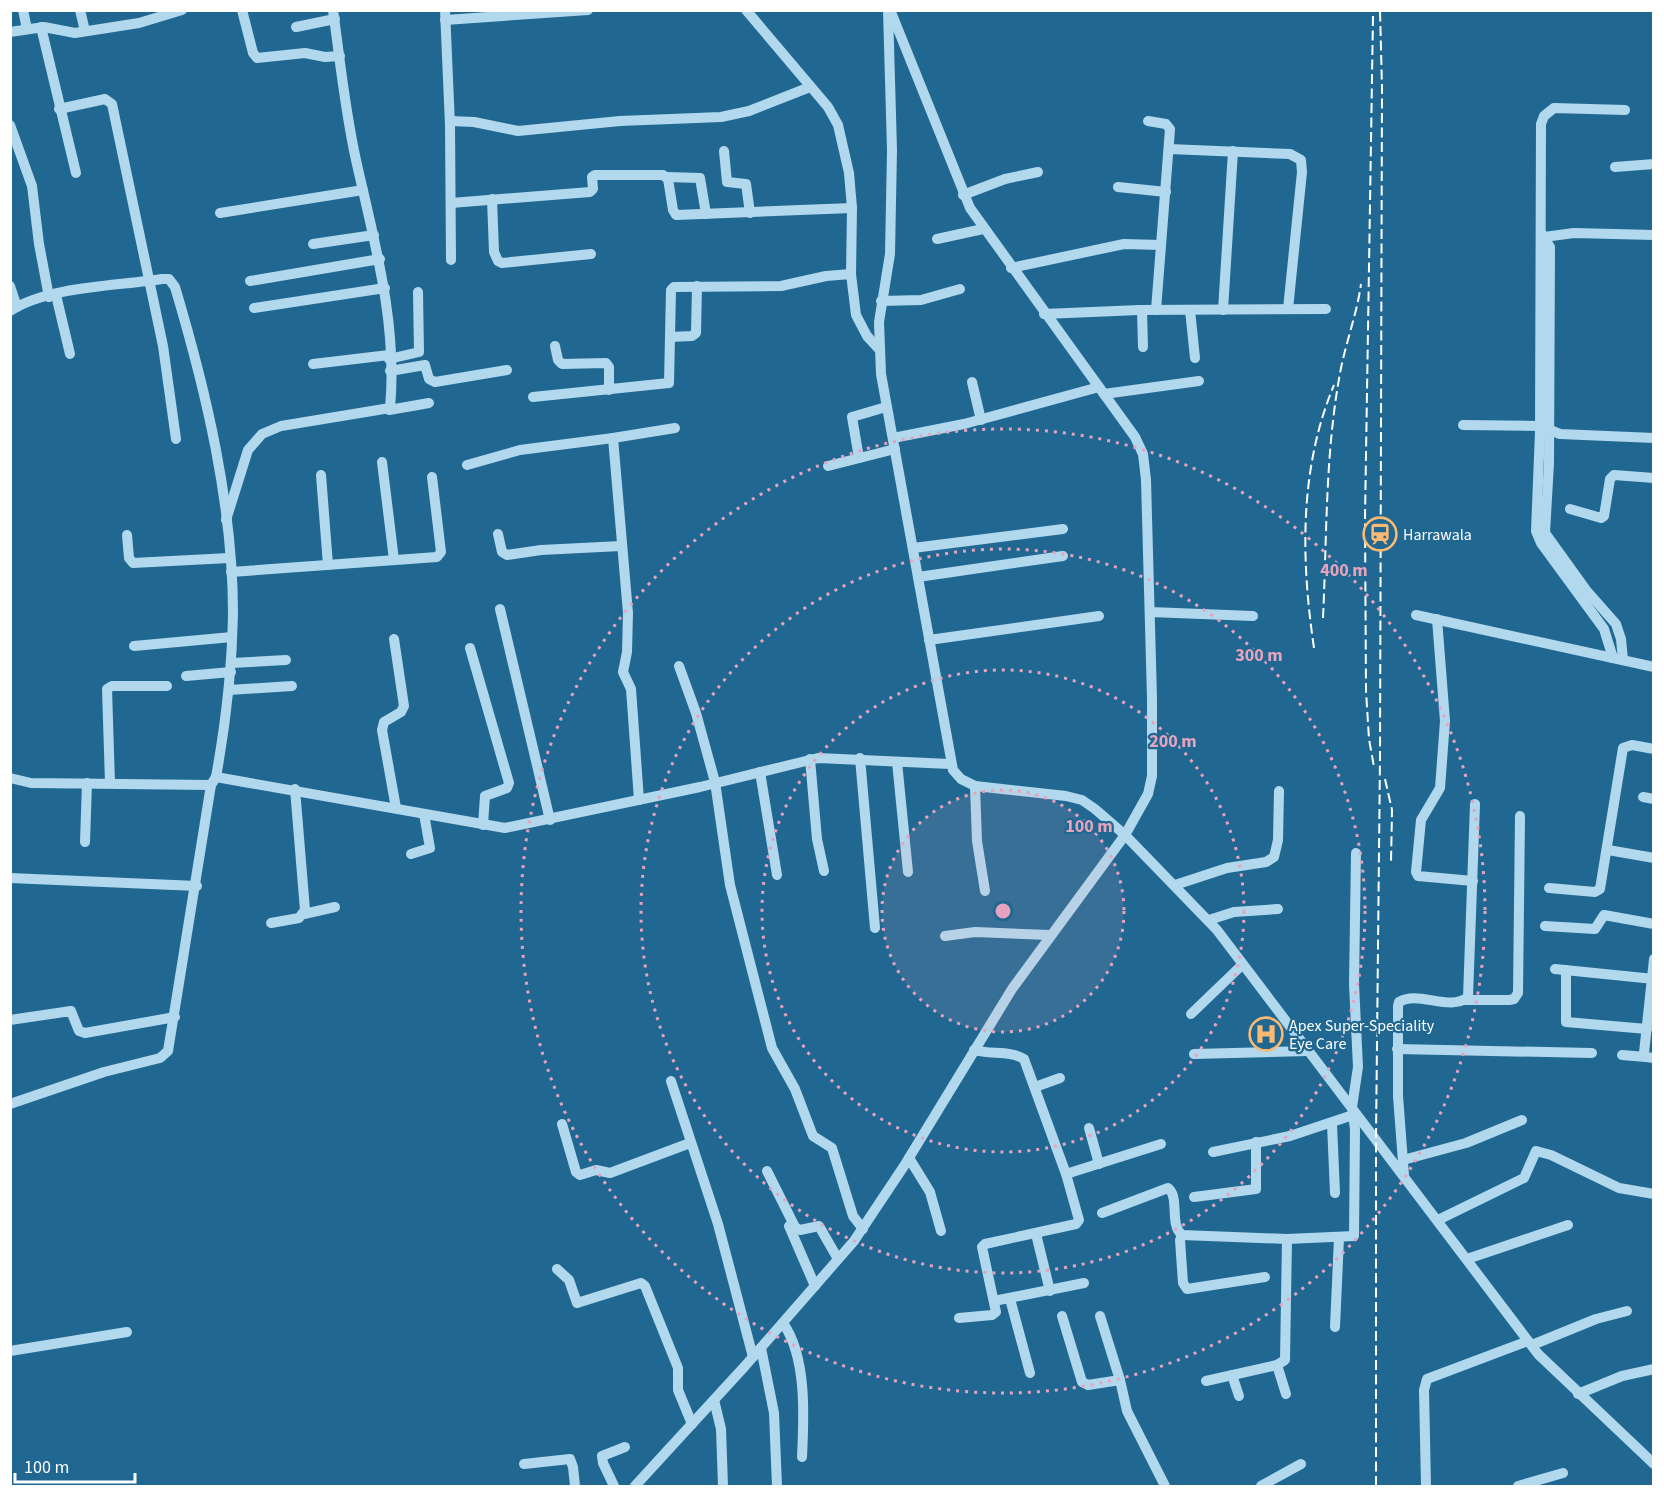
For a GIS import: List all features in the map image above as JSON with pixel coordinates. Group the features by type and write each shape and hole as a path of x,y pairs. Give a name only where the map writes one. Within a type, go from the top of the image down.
{"street":[{"path":"23,10 27,29"},
{"path":"80,10 86,31"},
{"path":"10,32 41,27 68,32 86,31 139,23 182,10"},
{"path":"242,10 253,53 257,58 305,52 325,57 340,56"},
{"path":"451,260 450,121 445,15 588,10"},
{"path":"746,10 828,107 838,125 847,154 852,208 851,274 856,315 867,336 879,349"},
{"path":"635,1486 761,1348 863,1229 974,1050 1050,935 1125,835 1151,786 1150,612 1145,464 1135,437 1011,268 963,195 889,10"},
{"path":"889,10 890,254 881,301 879,349 886,407 950,764 961,779 975,786 1066,796 1082,800 1125,835 1209,920 1530,1343 1578,1394 1653,1464"},
{"path":"296,27 334,15 350,131 385,288 390,371 389,410"},
{"path":"41,27 76,173"},
{"path":"450,121 474,122 518,131 621,122 721,117 749,111 810,87"},
{"path":"59,109 105,99 111,101 150,280 176,439"},
{"path":"1618,659 1621,639 1616,624 1541,536 1545,428 1541,124 1544,116 1558,108 1626,110"},
{"path":"1148,121 1170,127 1156,310"},
{"path":"10,125 32,186 39,244 70,354"},
{"path":"1169,148 1290,154 1301,160 1302,172 1288,309"},
{"path":"724,151 727,182 746,184 750,213"},
{"path":"1223,310 1233,151"},
{"path":"1615,167 1653,164"},
{"path":"963,195 1005,179 1038,172"},
{"path":"451,203 590,192 593,189 592,177 595,175 700,178 706,214"},
{"path":"667,177 674,214 852,208"},
{"path":"1118,187 1166,192"},
{"path":"220,213 363,190"},
{"path":"492,199 494,252 498,261 502,263 591,254"},
{"path":"937,239 983,228"},
{"path":"1543,236 1574,233 1653,235"},
{"path":"313,244 374,235"},
{"path":"1011,268 1124,244 1161,245"},
{"path":"250,281 380,259"},
{"path":"533,397 669,383 671,290 677,286 781,286 826,276 851,274"},
{"path":"10,286 14,309 53,296 150,280 169,279 175,287 210,424 231,572 232,637 229,690 171,1046 160,1058 104,1072 10,1104"},
{"path":"670,337 692,336 696,333 697,286"},
{"path":"254,308 385,288"},
{"path":"881,301 921,300 960,289"},
{"path":"313,363 389,357 419,352 418,292"},
{"path":"1044,314 1142,310 1326,309"},
{"path":"1142,310 1143,347"},
{"path":"1190,310 1195,358"},
{"path":"555,346 558,360 562,364 606,363 609,367 609,390"},
{"path":"390,371 425,365 429,379 435,382 507,370"},
{"path":"828,466 858,458 894,444 1101,390 1200,381"},
{"path":"972,382 981,420"},
{"path":"225,522 248,450 262,434 295,423 429,403"},
{"path":"858,458 852,417 886,407"},
{"path":"1463,425 1545,428 1582,436 1653,438"},
{"path":"467,465 520,450 675,428"},
{"path":"614,438 628,613 627,652 623,672 631,689 639,800"},
{"path":"382,462 394,560"},
{"path":"321,475 328,565"},
{"path":"1569,509 1601,518 1604,516 1610,479 1614,475 1653,478"},
{"path":"231,572 434,558 441,552 432,477"},
{"path":"913,548 1063,529"},
{"path":"498,534 502,552 507,555 621,546"},
{"path":"126,536 129,558 133,563 229,558"},
{"path":"918,577 1063,556"},
{"path":"500,609 550,820"},
{"path":"1150,612 1253,616"},
{"path":"1416,615 1653,667"},
{"path":"929,640 1099,616"},
{"path":"1437,619 1445,721 1440,788 1421,820 1416,872 1418,876 1426,879 1473,881"},
{"path":"134,646 232,637"},
{"path":"394,639 404,706 401,712 384,722 382,730 396,808"},
{"path":"470,648 509,783 507,788 483,798 483,825"},
{"path":"186,676 286,660"},
{"path":"679,666 696,712 715,782 730,885 772,1048 795,1089 813,1136 832,1148 854,1215 863,1229"},
{"path":"110,783 107,689 112,686 167,686"},
{"path":"229,690 292,686"},
{"path":"1549,888 1598,892 1608,850 1623,748 1632,745 1653,749"},
{"path":"10,778 31,783 214,781 295,789 505,828 639,800 810,759 860,758 950,764"},
{"path":"860,758 875,928"},
{"path":"810,759 817,839 824,871"},
{"path":"897,762 908,872"},
{"path":"760,772 777,875"},
{"path":"85,842 87,783"},
{"path":"975,786 977,841 985,891"},
{"path":"295,789 304,914"},
{"path":"1175,885 1227,868 1266,862 1274,857 1278,840 1279,791"},
{"path":"1465,1000 1469,993 1475,804"},
{"path":"411,854 430,848 424,814"},
{"path":"1404,1175 1396,1049 1398,1006 1402,999 1509,1000 1518,993 1520,816"},
{"path":"1608,850 1653,858"},
{"path":"1182,1235 1287,1239 1354,1236 1356,1129 1352,1111 1358,1067 1354,973 1356,853"},
{"path":"10,878 196,886"},
{"path":"271,923 299,918 304,914 335,907"},
{"path":"1209,920 1234,912 1278,909"},
{"path":"1545,926 1595,929 1604,915 1653,924"},
{"path":"945,936 975,932 1050,935"},
{"path":"1622,1056 1650,1058 1647,1029 1653,959"},
{"path":"1191,1014 1242,965"},
{"path":"1647,1029 1568,1023 1565,1020 1561,970 1652,978"},
{"path":"10,1020 71,1011 79,1031 85,1033 175,1017"},
{"path":"1396,1049 1592,1053"},
{"path":"959,1318 992,1316 996,1312 982,1247 985,1244 1076,1224 1079,1220 1066,1174 1024,1059 1004,1053 991,1055 974,1050"},
{"path":"1194,1054 1308,1051"},
{"path":"1035,1087 1060,1078"},
{"path":"671,1081 718,1224 753,1357"},
{"path":"1213,1152 1290,1136 1332,1124 1352,1111"},
{"path":"1403,1160 1466,1143 1522,1120"},
{"path":"562,1124 576,1172 579,1175 596,1170 610,1173 690,1143"},
{"path":"1332,1124 1335,1193"},
{"path":"1089,1128 1099,1164"},
{"path":"1194,1197 1256,1189 1256,1142"},
{"path":"1066,1174 1161,1144"},
{"path":"1438,1220 1524,1178 1536,1151 1551,1155 1618,1188 1653,1194"},
{"path":"909,1158 930,1192 941,1231"},
{"path":"767,1171 795,1227 800,1230 819,1226 837,1259"},
{"path":"1102,1213 1168,1188 1172,1193 1177,1228 1182,1235"},
{"path":"1467,1259 1568,1225"},
{"path":"789,1226 814,1286"},
{"path":"1036,1234 1050,1291"},
{"path":"1182,1235 1180,1240 1183,1283 1187,1288 1265,1277"},
{"path":"1335,1327 1339,1238"},
{"path":"1206,1381 1277,1365 1285,1360 1287,1355 1284,1326 1287,1239"},
{"path":"557,1269 569,1280 573,1299 579,1304 641,1283 645,1286 678,1368 678,1390 692,1424"},
{"path":"994,1301 1084,1283"},
{"path":"1010,1299 1030,1373"},
{"path":"1425,1486 1424,1390 1427,1379 1596,1319 1627,1311"},
{"path":"1062,1316 1082,1382 1088,1385 1120,1380"},
{"path":"1100,1316 1127,1411 1165,1486"},
{"path":"783,1323 793,1343 802,1394 802,1457"},
{"path":"10,1351 127,1332"},
{"path":"761,1348 774,1413 777,1486"},
{"path":"1277,1365 1286,1395"},
{"path":"1578,1394 1622,1376 1653,1369"},
{"path":"1232,1375 1239,1396"},
{"path":"714,1400 721,1429 723,1486"},
{"path":"614,1486 602,1456 625,1447"},
{"path":"524,1464 570,1460 573,1467 574,1486"},
{"path":"1261,1486 1301,1464"},
{"path":"648,1472 649,1486"},
{"path":"1518,1486 1563,1473"}],"railway":[{"path":"1376,1486 1382,88 1380,10"},
{"path":"1373,16 1365,518 1366,691 1369,739 1374,767"},
{"path":"1323,618 1332,430 1341,368 1361,284"},
{"path":"1314,648 1307,582 1306,515 1314,449 1334,385"},
{"path":"1385,779 1392,810 1391,863"}],"place":[{"name":"Harrawala","path":"1380,534"},
{"name":"Apex Super-Speciality Eye Care","path":"1266,1034"}]}
